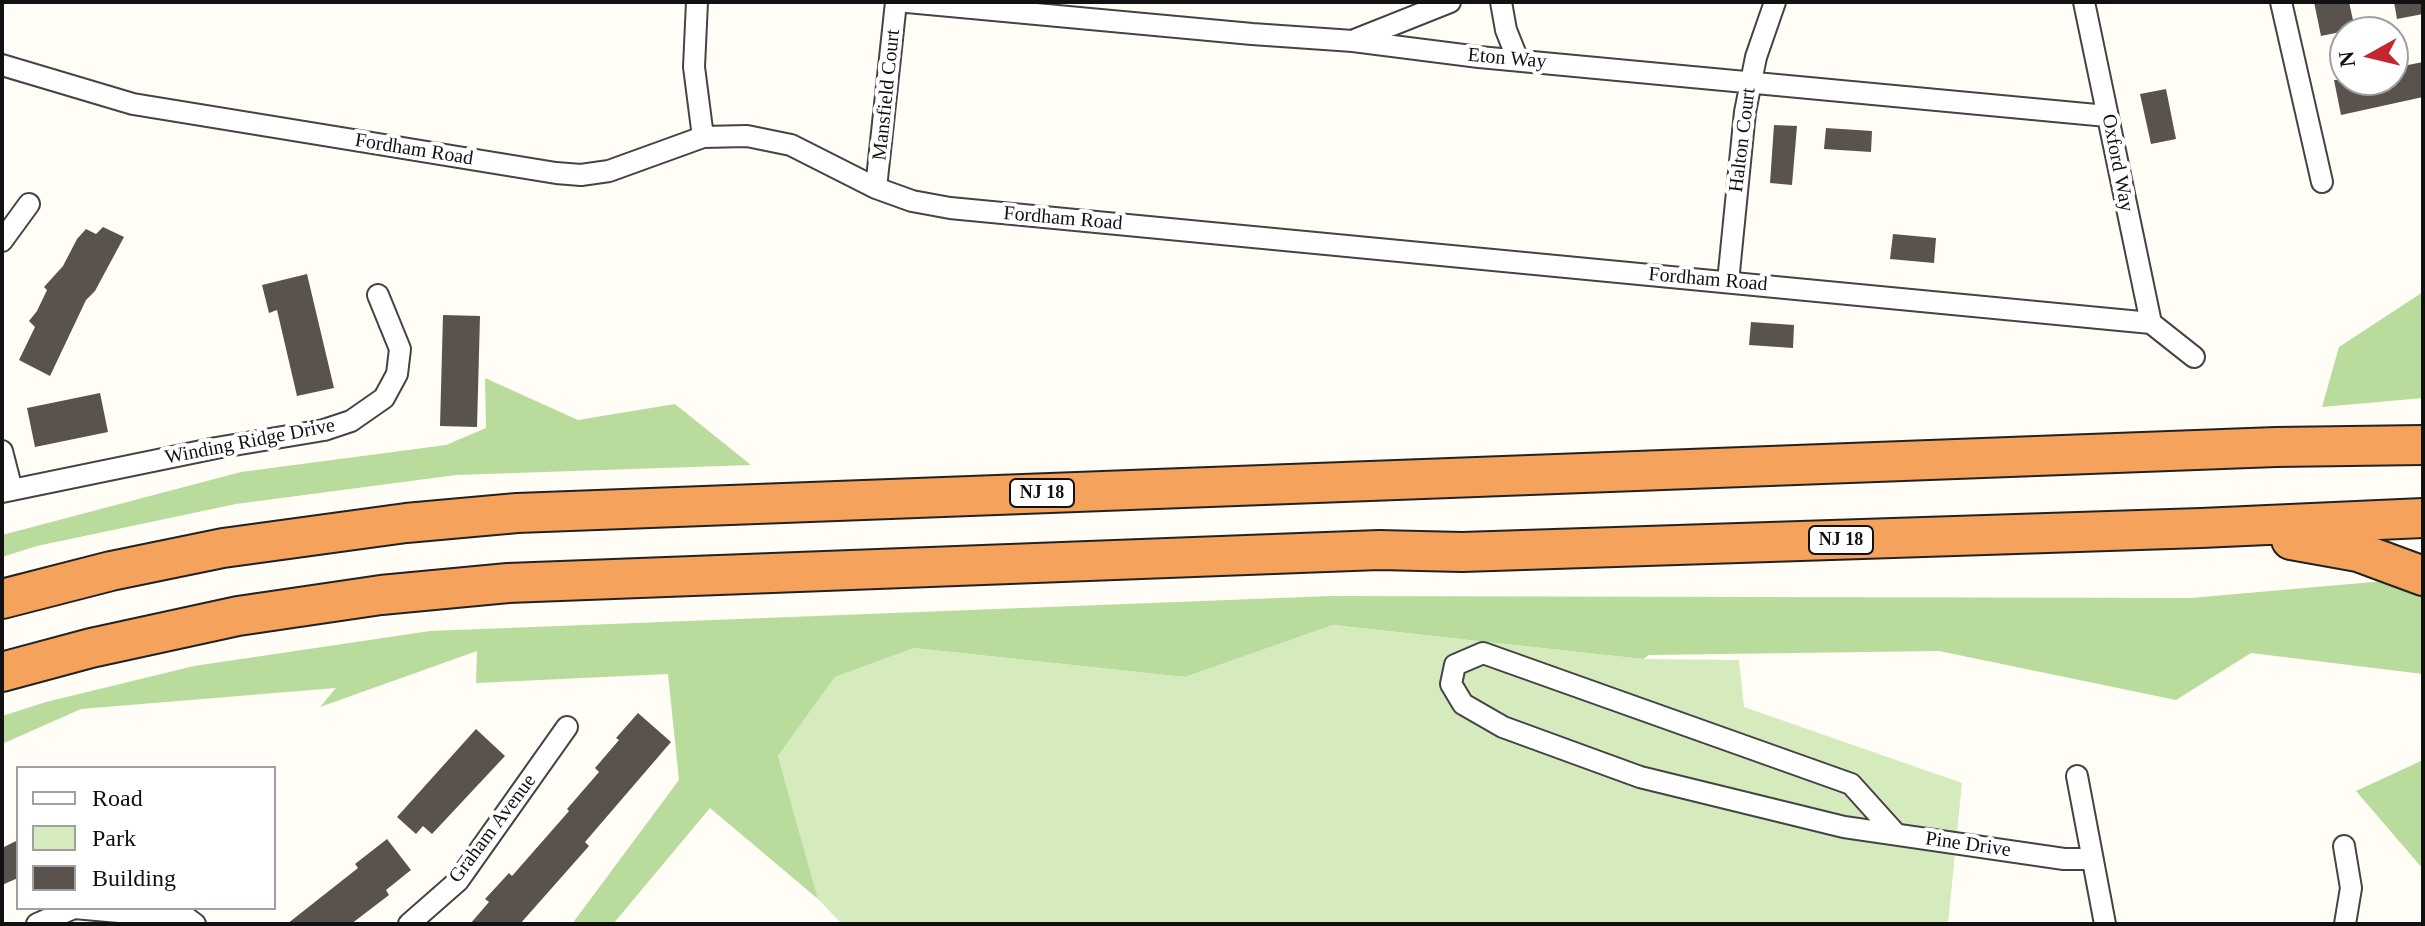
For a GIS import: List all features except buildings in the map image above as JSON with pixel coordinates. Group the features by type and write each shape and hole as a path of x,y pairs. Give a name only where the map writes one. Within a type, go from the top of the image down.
{"highway":[{"path":"2276,447 2330,428 2423,422"},
{"name":"NJ 18","path":"2,599 111,571 223,548 392,524 517,513 2276,447 2423,445"},
{"name":"NJ 18","path":"2,672 91,648 238,616 381,595 508,583 1379,550 1462,552 2423,518"},
{"path":"2201,528 2334,546 2387,561 2423,576"}],"street":[{"path":"697,2 694,67 703,137"},
{"name":"Mansfield Court","path":"876,188 896,2"},
{"name":"Eton Way","path":"907,2 1353,41 1518,60 2107,116"},
{"path":"1353,41 1450,2"},
{"path":"1501,2 1506,30 1518,60"},
{"name":"Halton Court","path":"1728,282 1750,82 1775,2"},
{"name":"Oxford Way","path":"2084,2 2151,323"},
{"path":"2281,2 2322,182"},
{"name":"Fordham Road","path":"2,65 133,104 556,173 581,175 609,171 703,137 747,136 791,145 876,188 912,201 950,208 2151,323"},
{"path":"2,241 29,204"},
{"name":"Winding Ridge Drive","path":"7,491 216,448 324,430 351,421 384,398 397,374 400,349 378,295"},
{"path":"2151,323 2194,357"},
{"path":"2,451 7,491"},
{"name":"Pine Drive","path":"1896,834 1851,784 1483,653 1455,665 1451,684 1463,704 1503,727 1640,777 1844,827 2064,859 2092,859"},
{"name":"Graham Avenue","path":"409,924 458,881 567,727"},
{"path":"2077,776 2105,924"},
{"path":"2344,846 2351,888 2345,924"},
{"path":"37,924 69,910"},
{"path":"97,910 187,918 195,924"}],"green space":[{"path":"2423,292 2423,398 2322,407 2339,347"},
{"path":"485,378 578,420 675,404 751,465 456,475 236,504 37,546 2,557 2,535 241,472 446,445 486,428"},
{"path":"2407,579 2423,594 2423,674 2251,653 2176,700 1939,651 1649,655 1643,659 1333,625 1185,677 914,648 835,677 778,756 818,899 710,808 613,924 572,924 679,780 668,674 476,683 477,651 320,707 336,688 81,709 2,744 2,716 46,702 194,666 430,631 1331,596 2191,598"},
{"path":"1333,625 1643,659 1739,660 1744,707 1962,783 1948,924 842,924 818,899 778,756 835,677 914,648 1185,677"},
{"path":"2423,760 2423,869 2356,791"}]}
